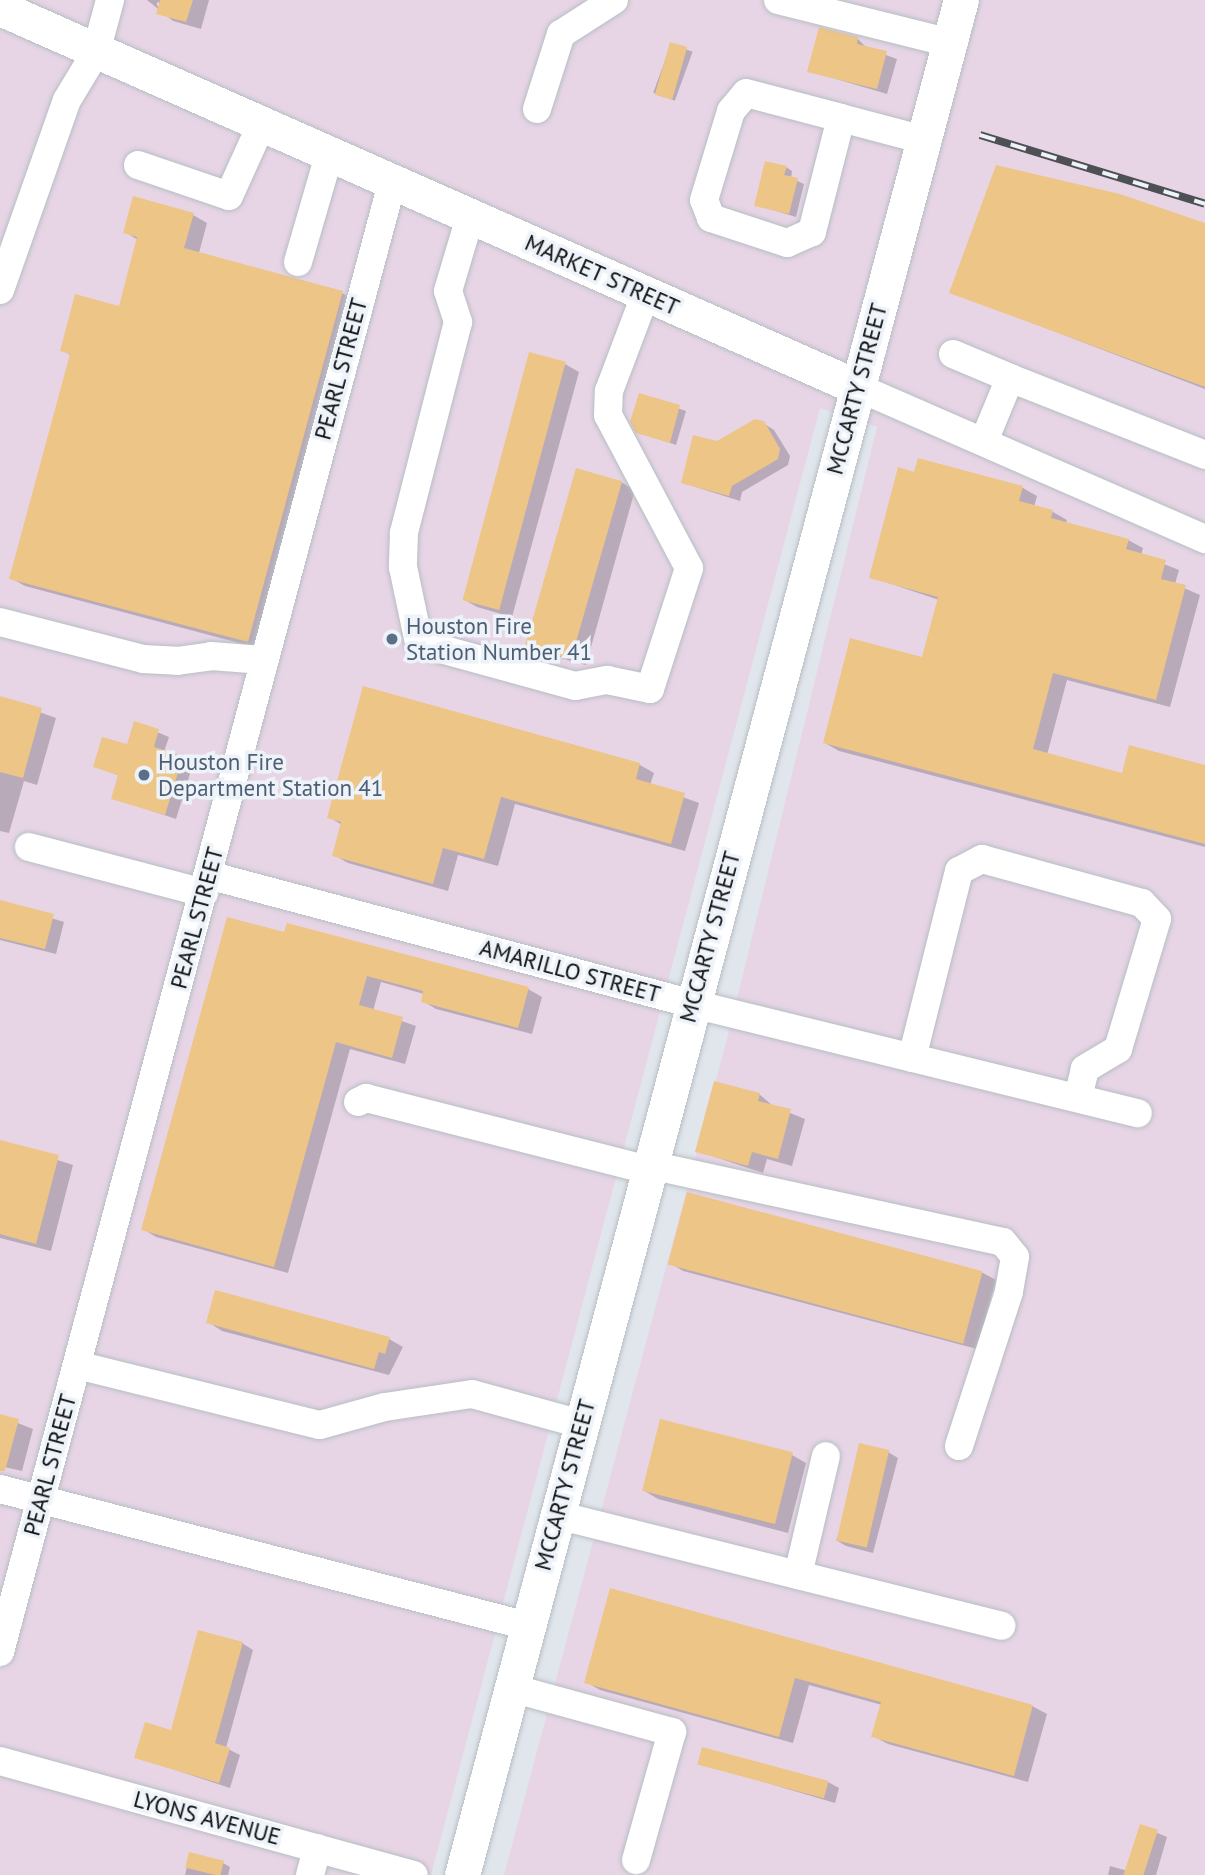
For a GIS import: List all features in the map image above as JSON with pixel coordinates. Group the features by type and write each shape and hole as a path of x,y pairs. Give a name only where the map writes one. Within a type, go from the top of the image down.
{"main road":[{"name":"MCCARTY STREET","path":"462,1875 961,0"},
{"name":"MARKET STREET","path":"0,8 392,184 857,387"}],"street":[{"path":"0,290 67,100 96,52 110,0"},
{"path":"537,109 561,34 614,0"},
{"path":"778,0 950,43"},
{"path":"841,118 812,232 786,243 711,218 704,200 731,110 746,93 841,118 924,140"},
{"path":"138,165 229,196 261,125"},
{"path":"298,262 329,155"},
{"name":"PEARL STREET","path":"0,1651 6,1608 41,1499 392,184"},
{"path":"470,217 448,291 458,322 404,533 403,567 419,643 575,686 607,680 650,689 689,568 608,415 609,390 646,293"},
{"path":"953,354 1205,455"},
{"path":"984,442 1010,378"},
{"name":"MARKET STREET","path":"857,387 1205,539"},
{"path":"0,622 143,659 263,660"},
{"name":"AMARILLO STREET","path":"29,847 206,884 1138,1112"},
{"path":"912,1058 959,872 982,859 1142,903 1157,919 1118,1049 1084,1069 1078,1098"},
{"path":"358,1102 366,1098 649,1167 1003,1242 1015,1257 1009,1292 958,1446"},
{"path":"77,1365 320,1425 385,1408 472,1394 581,1424"},
{"path":"798,1575 826,1456"},
{"path":"0,1489 528,1626"},
{"path":"557,1516 1001,1626"},
{"path":"511,1688 672,1732 636,1860"},
{"name":"LYONS AVENUE","path":"0,1761 314,1862 414,1875"}],"shaded area":[{"path":"0,0 1205,0 1205,1875 504,1875 730,1027 877,427 820,408 431,1875 0,1875"}],"building":[{"path":"160,0 193,0 186,22 156,14"},
{"path":"819,27 858,37 857,44 887,51 877,89 807,72"},
{"path":"670,42 687,47 672,100 655,95"},
{"path":"765,161 787,166 784,175 798,178 789,214 754,206"},
{"path":"996,165 1120,194 1205,223 1205,387 949,293"},
{"path":"133,196 194,213 184,248 343,291 248,642 9,579 70,354 60,351 75,294 119,306 137,237 123,233"},
{"path":"529,352 566,362 499,610 462,600"},
{"path":"639,393 680,405 670,443 636,433 630,422"},
{"path":"755,419 764,421 780,449 778,459 732,486 729,496 681,483 693,435 717,441"},
{"path":"918,458 1023,486 1019,501 1053,510 1051,518 1129,539 1126,549 1166,560 1161,579 1186,585 1156,700 1053,673 1033,749 1122,773 1129,745 1205,765 1205,844 823,743 850,638 922,657 938,597 869,578 898,467 914,472"},
{"path":"576,468 622,481 571,659 525,646"},
{"path":"363,686 640,763 636,779 685,793 671,844 501,797 484,859 443,848 433,884 332,856 341,822 327,818"},
{"path":"0,696 42,708 23,778 0,772"},
{"path":"134,721 159,729 154,747 183,756 165,815 111,799 118,775 93,767 102,737 127,744"},
{"path":"0,900 54,914 45,949 0,938"},
{"path":"227,917 284,932 287,923 529,987 518,1028 421,1002 423,991 367,976 359,1005 403,1017 392,1058 336,1042 274,1267 141,1230"},
{"path":"714,1081 760,1093 758,1101 791,1109 778,1159 752,1152 748,1166 695,1152"},
{"path":"0,1140 59,1155 36,1244 0,1234"},
{"path":"687,1192 983,1271 963,1344 668,1264"},
{"path":"215,1290 390,1337 385,1354 379,1352 374,1369 206,1323"},
{"path":"0,1414 19,1419 5,1471 0,1471"},
{"path":"660,1419 793,1452 775,1524 642,1491"},
{"path":"859,1443 889,1450 867,1547 837,1540"},
{"path":"610,1588 1033,1705 1014,1776 871,1737 881,1702 795,1678 779,1737 584,1683"},
{"path":"198,1630 243,1642 215,1743 230,1748 219,1783 134,1758 145,1722 171,1730"},
{"path":"702,1747 829,1781 824,1798 697,1764"},
{"path":"1140,1824 1158,1830 1143,1875 1124,1874"},
{"path":"189,1852 224,1861 220,1875 185,1868"}],"railway":[{"path":"980,135 1205,204"}],"place":[{"name":"Houston Fire Station Number 41","path":"392,639"},
{"name":"Houston Fire Department Station 41","path":"144,775"}]}
